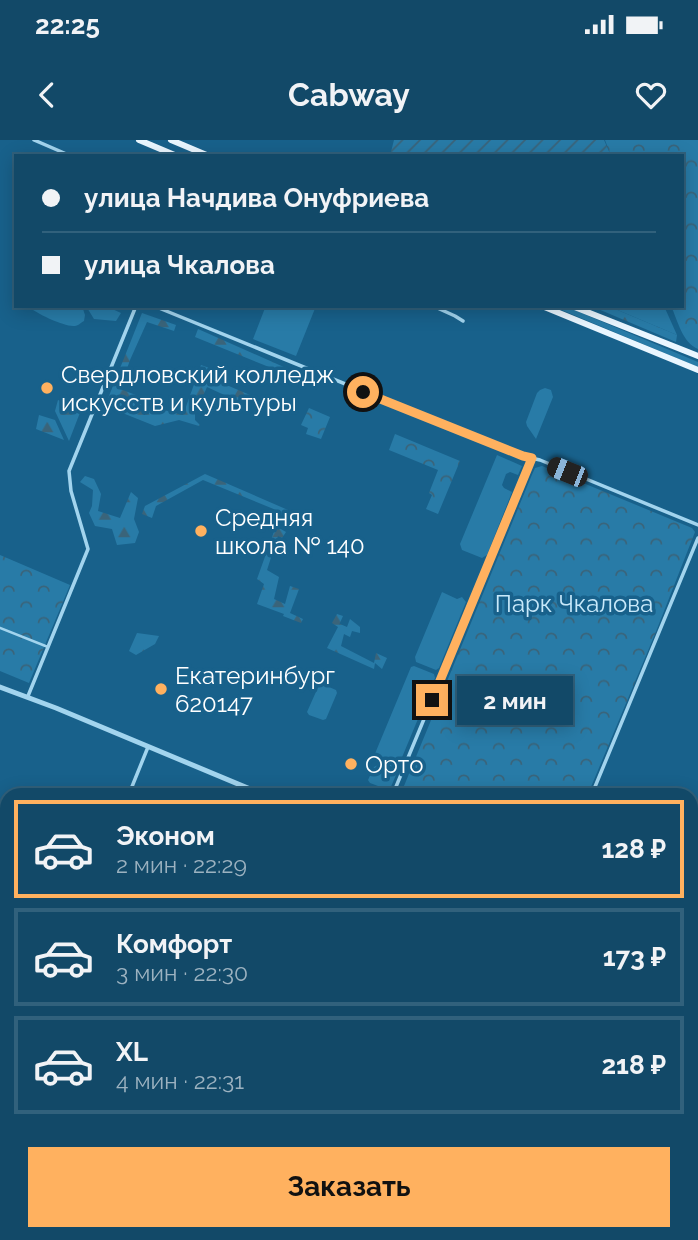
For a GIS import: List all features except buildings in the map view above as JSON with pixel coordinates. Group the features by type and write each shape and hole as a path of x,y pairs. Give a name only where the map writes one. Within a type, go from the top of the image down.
{"main road":[{"path":"139,140 172,154"},
{"path":"171,140 204,154"},
{"path":"547,308 698,370"},
{"path":"577,308 698,356"}],"street":[{"path":"34,140 66,154"},
{"path":"27,698 88,549 71,491 69,471 135,308"},
{"path":"160,308 698,526"},
{"path":"437,308 463,321"},
{"path":"395,788 532,458"},
{"path":"594,788 698,538"},
{"path":"0,628 48,647"},
{"path":"0,687 247,788"},
{"path":"131,788 148,747"}],"green space":[{"path":"394,140 604,140 610,154 390,154"},
{"path":"605,140 698,140 698,349 684,336 672,308 684,308 684,154 610,154"},
{"path":"31,308 83,308 85,315 84,321 76,326 49,319"},
{"path":"87,308 110,308 121,313 116,321 94,319"},
{"path":"265,308 315,308 296,356 253,339"},
{"path":"557,308 570,308 698,362 698,367"},
{"path":"596,308 613,308 677,335 676,342"},
{"path":"613,308 665,308 677,335"},
{"path":"142,313 176,325 174,331 147,322 130,360 120,389 141,397 137,402 143,406 142,414 145,415 148,406 183,415 201,365 212,369 210,378 250,395 246,405 207,387 195,414 199,426 179,420 155,426 105,406"},
{"path":"198,329 286,368 283,376 277,378 279,371 195,337"},
{"path":"545,388 551,390 553,397 536,439 526,422 537,393"},
{"path":"58,400 81,410 69,441 55,411"},
{"path":"309,408 330,417 321,439 306,434 308,428 301,425"},
{"path":"39,415 55,420 64,440 36,429"},
{"path":"395,434 460,461 438,514 426,509 438,470 389,450"},
{"path":"497,455 522,466 518,475 510,472 506,474 502,485 512,492 487,555 482,558 462,550 460,544"},
{"name":"Парк Чкалова","path":"542,466 692,528 695,532 655,634 591,788 404,788 404,786 535,468"},
{"path":"205,474 288,510 279,528 286,532 282,538 278,536 267,570 279,577 274,599 285,604 290,586 299,589 290,613 303,619 301,623 257,604 264,584 257,579 281,512 203,480 156,506 152,518 142,514 145,506"},
{"path":"85,476 94,479 101,494 98,511 120,518 131,492 138,498 134,519 139,532 135,543 117,545 112,529 95,526 89,513 93,490 80,482"},
{"path":"0,555 70,585 29,683 0,671"},
{"path":"442,592 457,599 462,597 466,602 436,670 416,662 415,657"},
{"path":"337,614 343,616 339,625 347,627 350,619 360,627 360,633 352,631 350,637 344,634 341,646 374,663 376,653 387,658 382,669 375,663 374,669 327,648 338,627 332,623"},
{"path":"137,633 159,636 155,644 136,655 129,651"},
{"path":"411,667 434,674 435,678 398,767 395,768 376,760 374,756"},
{"path":"322,684 337,693 326,719 323,720 307,712 319,685"},
{"path":"378,765 396,775 390,788 370,783 368,780 374,767"}],"place":[{"name":"Свердловский колледж искусств и культуры","path":"47,388"},
{"name":"Средняя школа № 140","path":"201,531"},
{"name":"Екатеринбург 620147","path":"161,689"},
{"name":"Орто","path":"351,764"}],"route":[{"path":"363,392 532,458 432,700"}]}
